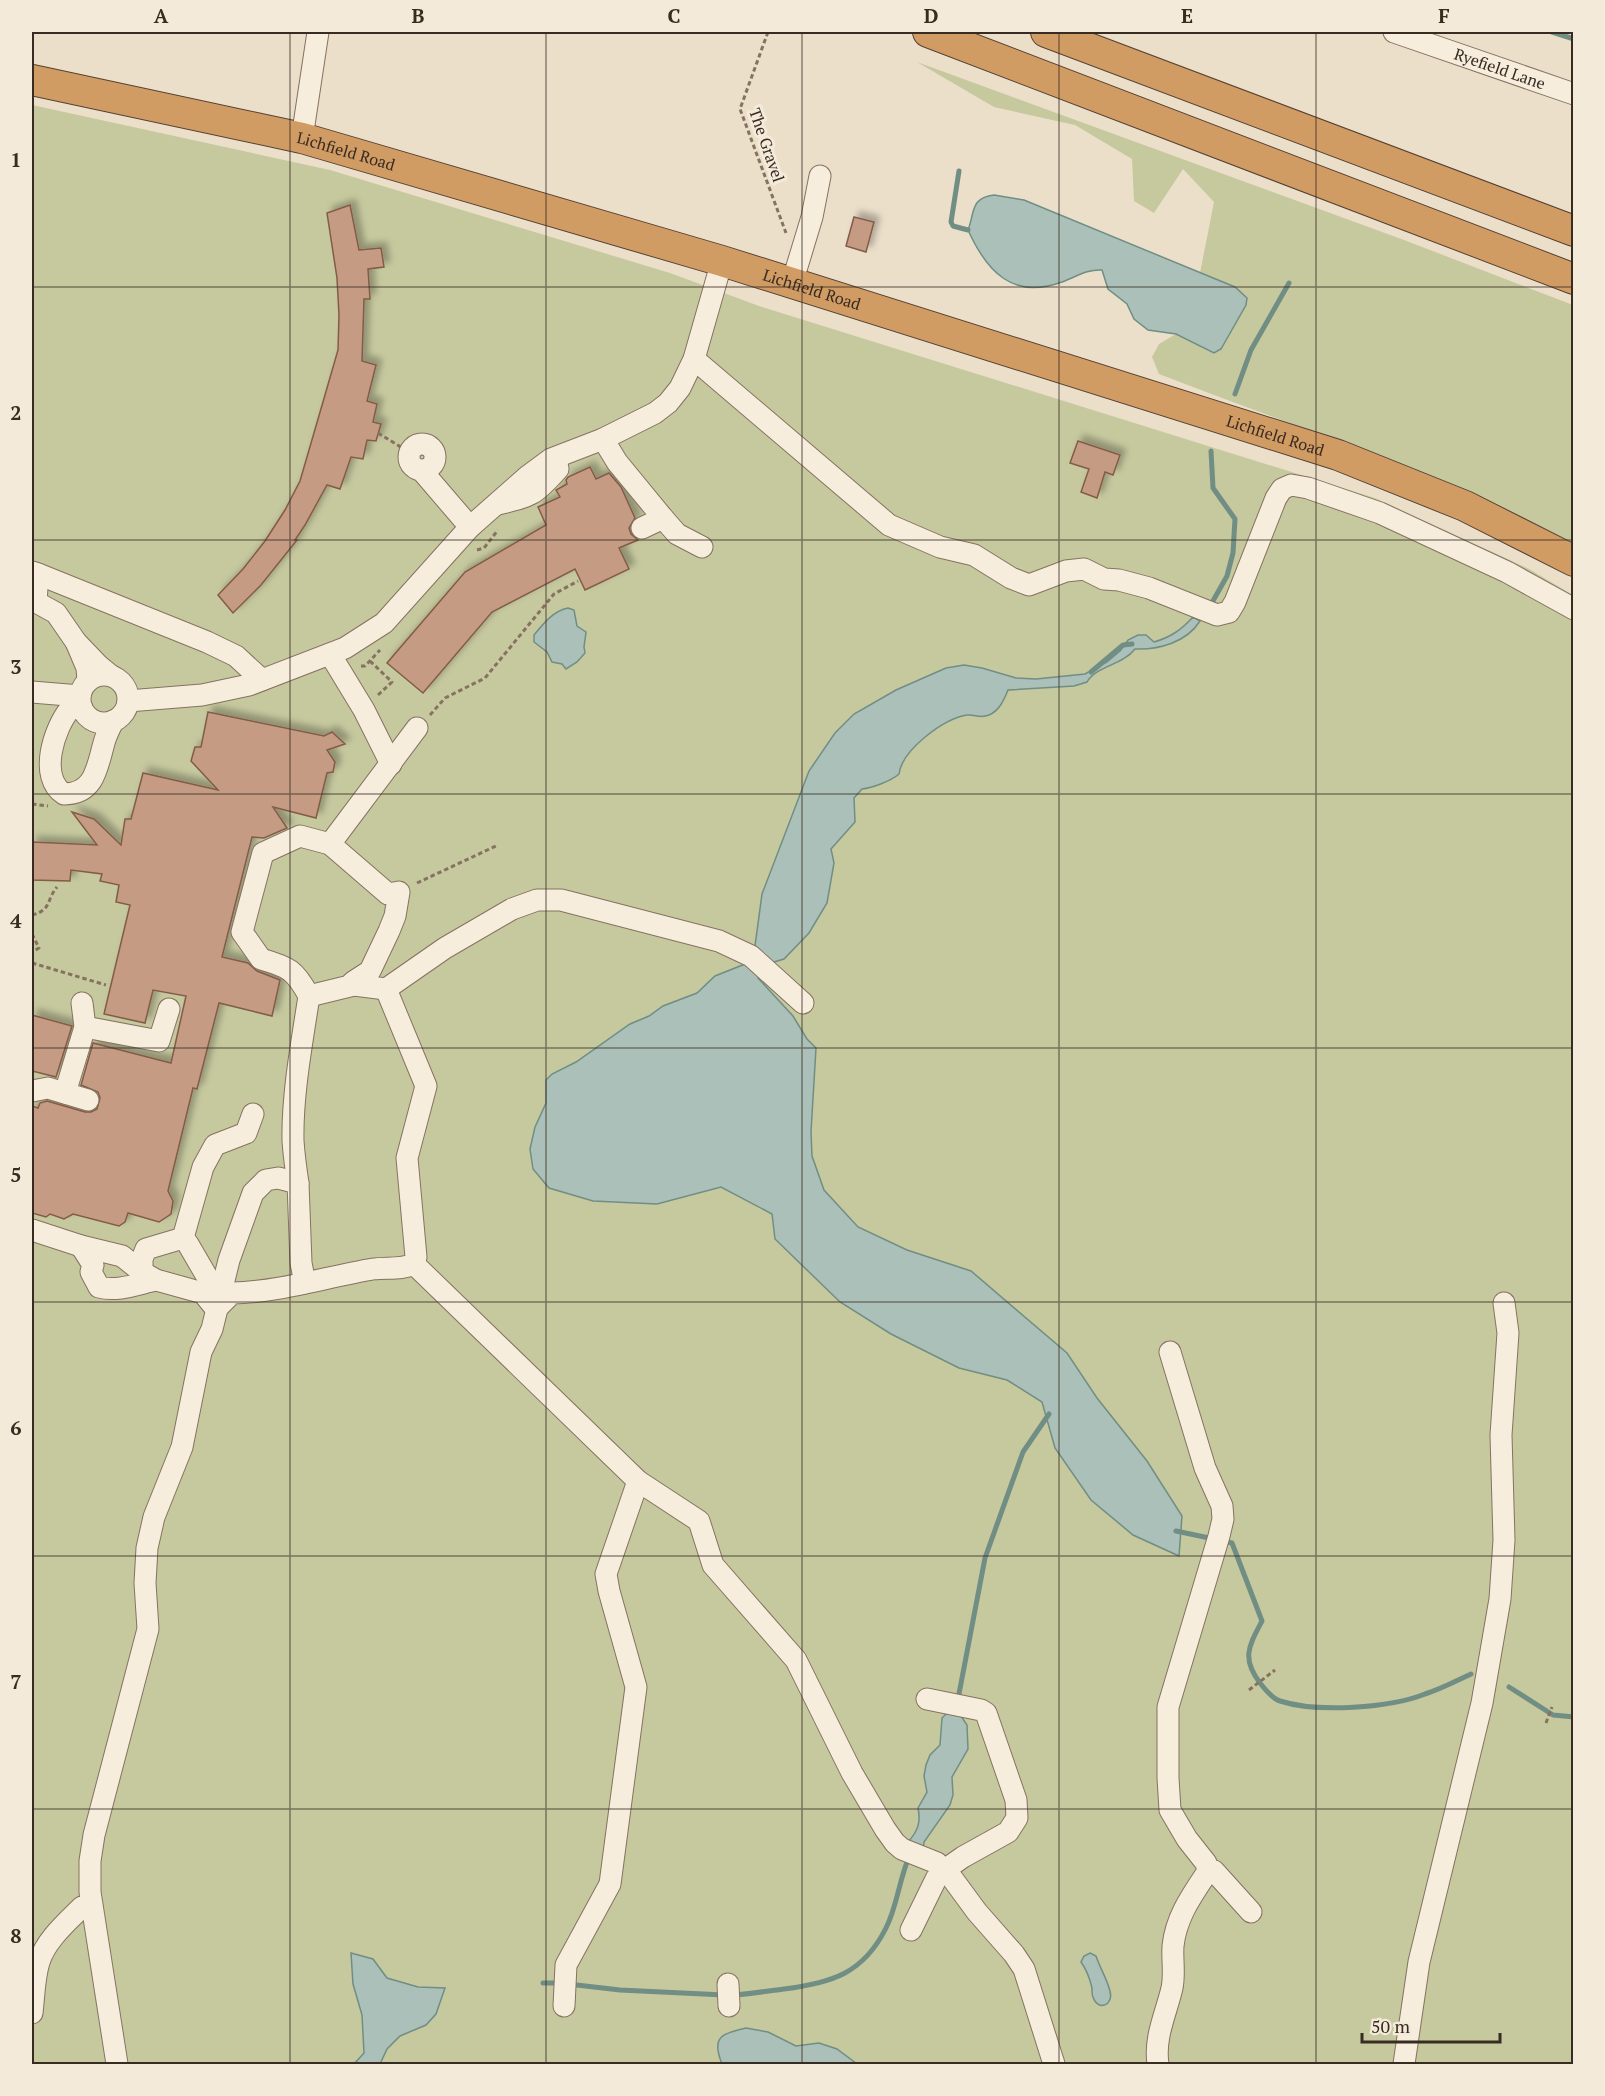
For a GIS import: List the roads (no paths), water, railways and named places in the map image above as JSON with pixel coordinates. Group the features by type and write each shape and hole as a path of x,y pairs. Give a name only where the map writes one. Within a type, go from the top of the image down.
{"highway":[{"path":"928,32 1574,279"},
{"path":"1046,32 1574,231"},
{"name":"Lichfield Road","path":"32,80 302,138 722,261 795,275 1338,455 1465,506 1574,561"}],"street":[{"path":"302,138 318,32"},
{"name":"Ryefield Lane","path":"1394,32 1574,94"},
{"path":"795,275 812,217 820,176"},
{"path":"128,701 202,696 249,685 345,648 384,623 470,527 528,476 556,458 603,440 668,403 680,388 694,359 722,261"},
{"path":"694,359 889,525 940,547 974,555 1011,578 1029,585 1066,571 1084,570 1104,579 1119,580 1149,588 1207,611 1229,612 1236,602 1276,498 1282,489 1291,485 1308,488 1380,513 1497,568 1574,609"},
{"path":"603,440 617,462 677,534 702,547"},
{"path":"409,452 420,443 433,449 436,458 434,463 422,471 470,527"},
{"path":"642,528 663,518"},
{"path":"76,642 87,668 83,695 85,714 95,721 106,723 113,721 121,716 128,701 125,687 99,666 76,642 56,613 36,602 35,573 217,647 236,656 262,680"},
{"path":"330,654 364,710 391,764"},
{"path":"110,675 99,675 65,715 50,758 53,782 57,790 64,794 86,788 99,765 104,740 113,721"},
{"path":"32,692 83,695"},
{"path":"338,843 416,729"},
{"path":"305,1283 301,1263 298,1184 293,1141 302,1038 309,996 300,979 287,967 261,959 242,932 263,854 300,836 338,843 388,894 399,892 389,931 383,986 426,1086 407,1158 416,1257 414,1264"},
{"path":"309,996 354,985 383,986 512,909 537,900 561,900 702,936 751,956 803,1003"},
{"path":"65,1093 85,1027 82,1003"},
{"path":"85,1027 159,1041 169,1009"},
{"path":"32,1091 48,1088 88,1100"},
{"path":"183,1238 203,1167 215,1145 246,1133 253,1114"},
{"path":"117,2064 88,1902 90,1861 94,1835 148,1629 145,1583 147,1548 154,1517 182,1447 201,1352 212,1329 218,1288 253,1193 266,1180 278,1178 298,1184"},
{"path":"32,1230 122,1256 149,1276 218,1288 267,1291 370,1269 407,1267 414,1264"},
{"path":"183,1238 218,1288"},
{"path":"122,1256 183,1238"},
{"path":"81,1246 93,1265 91,1272 99,1287 110,1290 121,1288 149,1276"},
{"path":"146,1249 142,1258 149,1276"},
{"path":"414,1264 638,1481 699,1521 713,1565 796,1660 848,1765 874,1812 895,1843 902,1849 935,1865 952,1878 1024,1969 1054,2064"},
{"path":"1404,2064 1419,1962 1482,1703 1500,1599 1504,1540 1501,1435 1508,1333 1504,1303"},
{"path":"1170,1352 1205,1468 1222,1506 1223,1519 1168,1707 1168,1797 1170,1810 1186,1839 1210,1869 1251,1912"},
{"path":"564,2006 566,1965 610,1884 636,1687 606,1574 638,1481"},
{"path":"927,1699 986,1713 1016,1800 1017,1818 1008,1832 935,1865"},
{"path":"912,1930 936,1879 935,1865"},
{"path":"1158,2064 1157,2044 1173,1984 1176,1930 1188,1901 1210,1869"},
{"path":"32,2013 36,1975 45,1950 52,1939 88,1902"},
{"path":"728,1984 729,2006"}],"water":[{"path":"994,195 1024,200 1235,287 1247,298 1246,305 1221,349 1214,353 1176,334 1148,330 1134,319 1127,304 1108,289 1102,270 1086,272 1045,287 1016,285 993,270 975,245 968,230 977,203 981,199"},
{"path":"568,608 574,610 577,626 586,632 585,653 566,669 562,664 552,662 547,652 534,642 534,635 553,615"},
{"path":"1193,617 1200,621 1180,639 1163,646 1135,649 1124,659 1097,672 1087,682 1074,686 1008,690 996,711 983,717 967,715 957,718 936,729 908,755 899,774 881,784 862,789 854,798 855,822 831,849 834,863 827,903 809,933 784,959 774,962 758,978 793,1016 807,1039 816,1048 811,1132 812,1156 824,1190 858,1227 907,1250 971,1271 1067,1353 1097,1398 1147,1461 1182,1516 1179,1556 1133,1535 1091,1500 1055,1448 1042,1402 1007,1380 959,1368 891,1334 840,1302 775,1239 772,1214 721,1187 657,1204 593,1201 549,1188 533,1169 530,1149 535,1127 546,1103 546,1080 552,1074 576,1062 630,1024 649,1016 663,1006 697,993 715,976 745,964 757,952 755,946 762,894 809,771 835,733 854,714 896,690 946,668 964,665 1016,678 1036,679 1085,674 1107,662 1120,651 1128,640 1138,635 1146,635 1154,642 1160,640 1184,626"},
{"path":"950,1710 961,1716 967,1725 968,1749 952,1777 953,1795 950,1805 924,1842 923,1849 908,1842 918,1826 918,1808 927,1792 924,1776 926,1765 930,1755 940,1745 942,1718"},
{"path":"351,1953 373,1959 387,1978 418,1987 445,1988 436,2014 426,2025 400,2036 387,2049 380,2064 354,2064 364,2053 362,2015 353,1984"},
{"path":"1090,1953 1096,1956 1110,1991 1110,2000 1105,2005 1095,2002 1089,1978 1081,1962 1084,1956"},
{"path":"746,2028 768,2032 796,2046 819,2043 837,2049 857,2064 722,2064 718,2048 720,2038 730,2032"}],"waterway":[{"path":"1552,32 1574,39"},
{"path":"959,171 951,222 953,226 968,230"},
{"path":"1235,394 1251,350 1289,283"},
{"path":"1209,608 1227,576 1233,553 1235,519 1213,488 1211,451"},
{"path":"1091,672 1123,645 1132,644"},
{"path":"958,1699 985,1558 1023,1452 1049,1414"},
{"path":"1176,1531 1214,1539"},
{"path":"1223,1541 1232,1543 1262,1621 1249,1652 1250,1666 1260,1683 1277,1700 1313,1707 1373,1706 1410,1699 1437,1690 1471,1674"},
{"path":"1509,1687 1553,1715 1574,1717"},
{"path":"733,1995 817,1983 844,1974 856,1966 877,1944 886,1928 909,1857"},
{"path":"543,1983 559,1983"},
{"path":"568,1984 620,1990 724,1995"}]}
